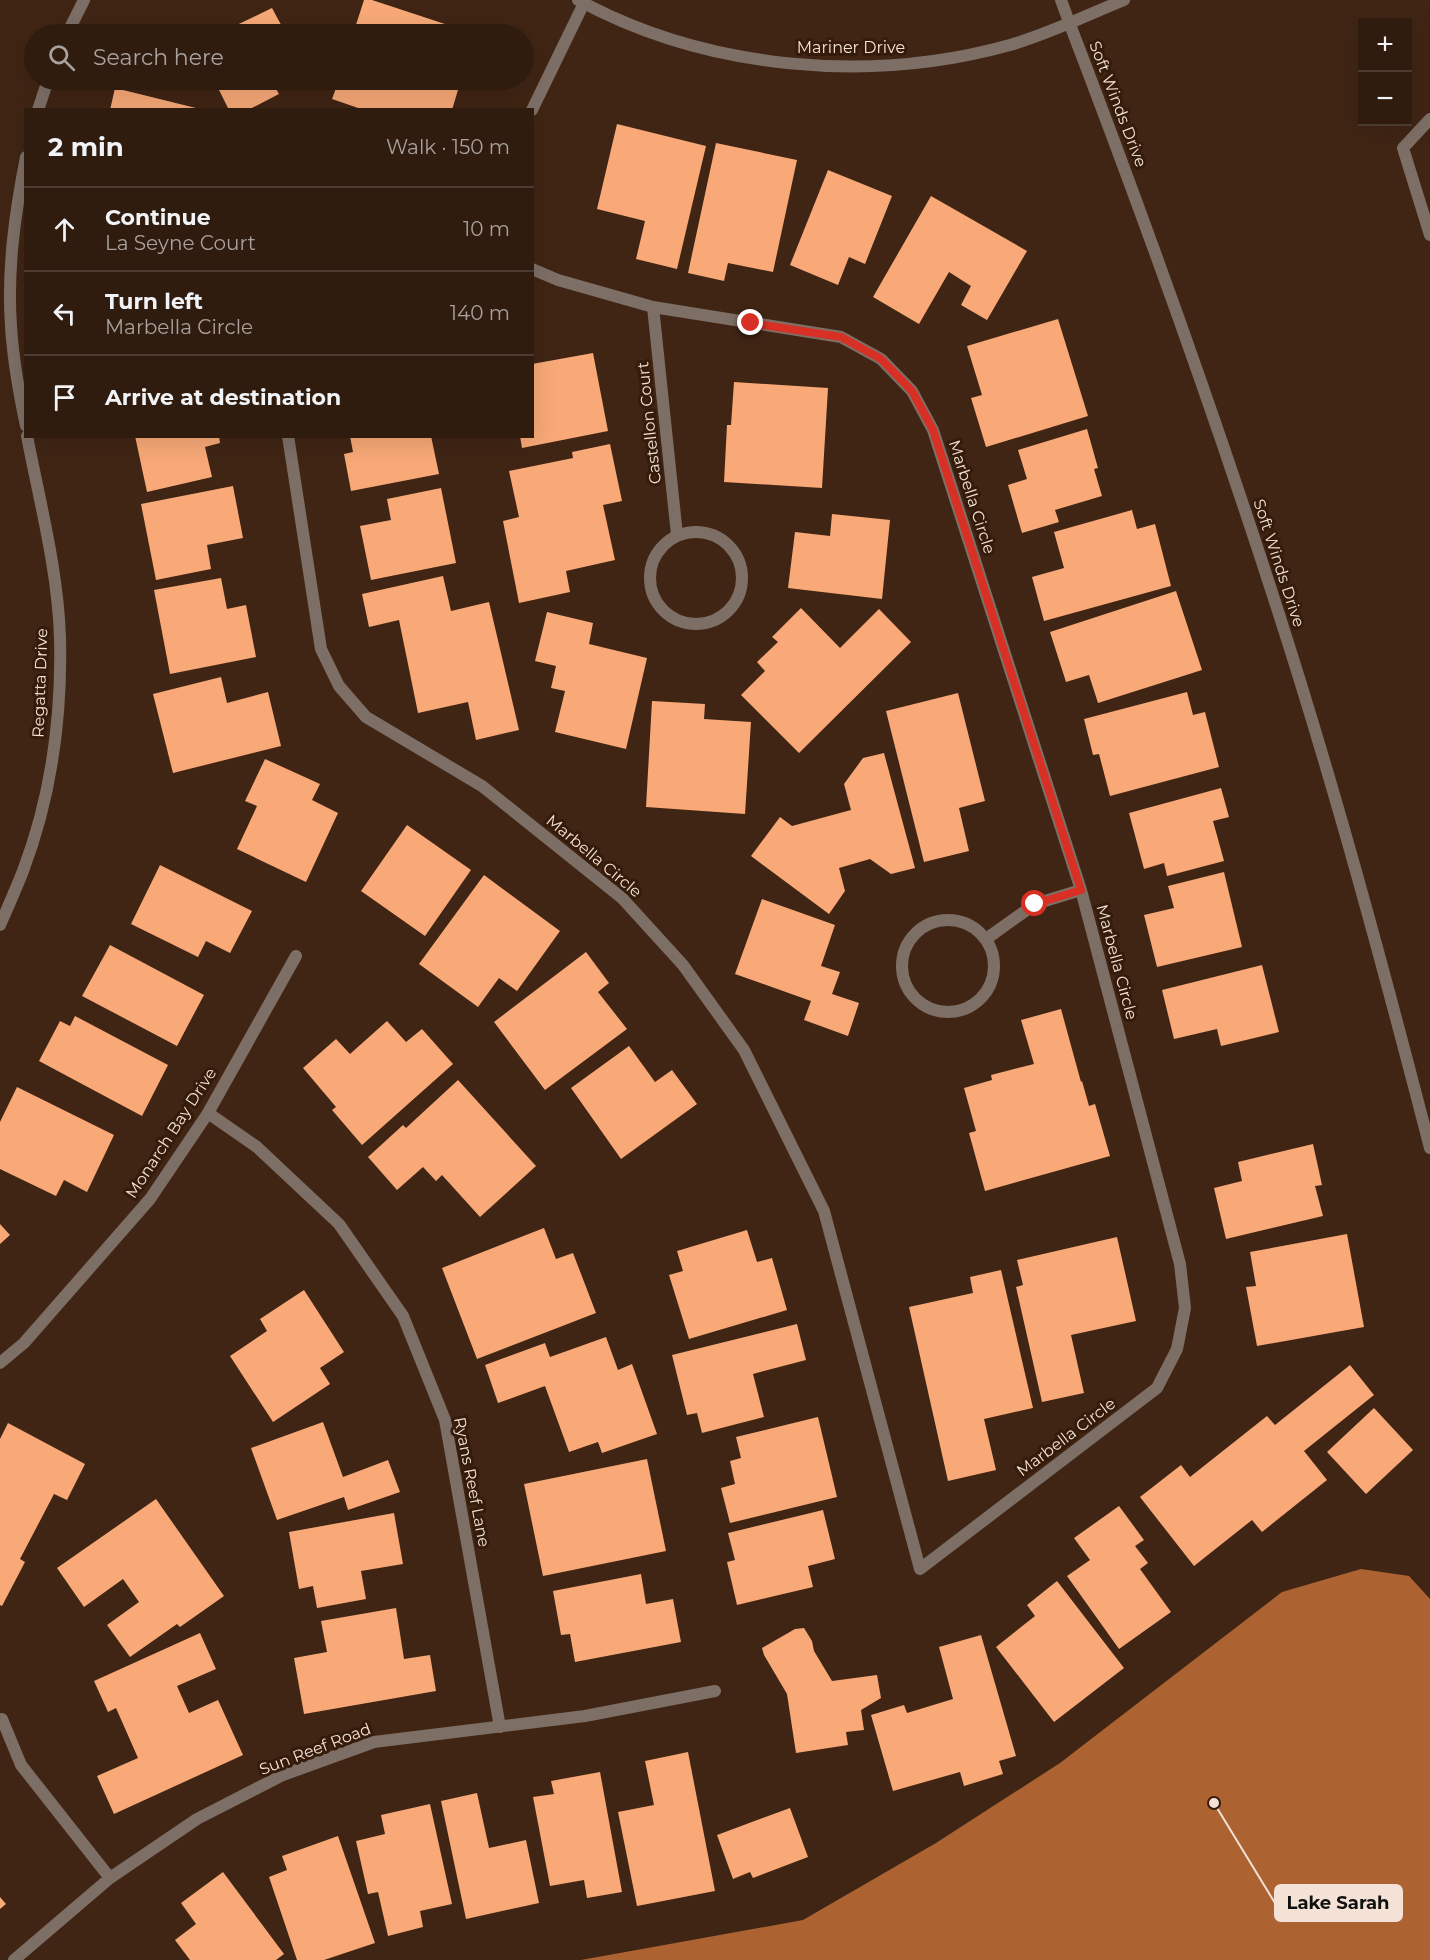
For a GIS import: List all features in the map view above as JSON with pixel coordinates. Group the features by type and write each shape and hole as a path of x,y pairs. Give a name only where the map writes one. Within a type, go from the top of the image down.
{"street":[{"path":"72,24 84,0"},
{"name":"Soft Winds Drive","path":"1061,0 1188,342 1277,606 1378,952 1430,1149"},
{"name":"Mariner Drive","path":"581,1 631,24 717,52 766,61 806,65 885,65 954,58 1012,44 1124,0"},
{"path":"533,108 581,1"},
{"path":"39,108 45,90"},
{"path":"1430,119 1403,148 1430,235"},
{"path":"24,167 16,205 10,290 15,362 24,414"},
{"name":"Marbella Circle","path":"288,438 321,649 339,686 366,717 482,786 622,898 683,965 744,1050 824,1211 920,1569 1157,1388 1176,1350 1185,1308 1180,1264 1081,890 933,430 912,391 881,359 841,337 653,307 558,280 534,270"},
{"name":"Castellon Court","path":"653,307 678,535"},
{"name":"Regatta Drive","path":"0,925 23,870 42,812 51,766 59,696 60,637 54,578 27,438"},
{"path":"695,531 713,535 728,544 738,559 742,577 739,595 729,610 714,621 696,624 679,621 663,611 653,596 650,578 653,560 663,545 678,535 695,531"},
{"path":"986,939 1035,904 1081,890"},
{"path":"937,920 956,920 972,926 986,939 993,955 994,973 988,990 975,1004 958,1011 940,1011 923,1005 910,993 903,976 902,958 908,941 921,928 937,920"},
{"name":"Monarch Bay Drive","path":"0,1363 24,1343 150,1199 208,1113 296,956"},
{"name":"Ryans Reef Lane","path":"208,1113 257,1147 339,1224 403,1316 445,1420 500,1727"},
{"name":"Sun Reef Road","path":"14,1960 110,1878 197,1819 283,1775 374,1742 585,1716 715,1691"},
{"path":"2,1719 21,1765 110,1878"}],"shaded area":[{"path":"1361,1569 1409,1576 1430,1599 1430,1960 581,1960 803,1920 936,1843 1060,1763 1282,1592"}],"building":[{"path":"364,0 372,0 445,24 356,24"},
{"path":"272,8 281,24 239,24"},
{"path":"115,90 123,90 196,108 110,108"},
{"path":"219,90 277,90 279,94 252,108 228,108"},
{"path":"335,90 458,90 453,108 358,108 332,99"},
{"path":"617,124 706,146 677,269 636,259 645,221 597,209"},
{"path":"716,143 797,160 773,272 728,263 724,281 688,273"},
{"path":"828,170 892,196 865,264 849,257 838,285 790,265"},
{"path":"931,196 1027,251 987,320 961,305 971,286 949,272 919,324 873,297"},
{"path":"1058,319 1088,416 986,447 971,398 982,395 967,346"},
{"path":"593,353 608,431 522,448 520,438 534,438 534,364"},
{"path":"734,382 828,388 822,488 724,482 727,425 731,425"},
{"path":"1087,429 1098,468 1094,469 1102,496 1055,510 1059,522 1022,533 1008,485 1027,479 1018,450"},
{"path":"135,438 219,438 220,443 205,447 212,477 147,492"},
{"path":"350,438 431,438 439,474 351,491 344,454 353,452"},
{"path":"610,444 622,501 603,505 615,560 566,571 570,592 519,603 503,521 519,517 509,471 573,458 572,452"},
{"path":"233,486 243,538 207,545 211,569 156,580 141,504"},
{"path":"441,488 456,563 371,580 360,526 391,520 387,499"},
{"path":"1132,510 1137,529 1155,524 1171,586 1044,621 1032,577 1064,568 1054,532"},
{"path":"832,514 890,520 882,599 788,588 795,532 830,536"},
{"path":"443,576 451,611 489,602 519,730 476,740 468,702 418,713 399,620 369,627 362,594"},
{"path":"221,578 227,609 246,605 256,657 170,674 154,590"},
{"path":"1176,591 1202,670 1098,703 1089,675 1066,682 1050,632"},
{"path":"801,608 840,648 879,609 911,642 799,753 741,695 765,671 757,662 778,642 772,637"},
{"path":"547,612 593,623 589,644 647,658 626,749 555,732 565,691 551,688 556,666 535,661"},
{"path":"221,677 227,703 268,692 281,746 173,773 153,694"},
{"path":"1187,692 1193,715 1205,712 1219,767 1110,796 1099,754 1093,755 1084,719"},
{"path":"958,693 985,801 959,808 969,851 924,862 886,711"},
{"path":"652,701 705,704 704,719 751,722 745,814 646,807"},
{"path":"884,753 915,868 891,874 870,859 839,868 845,891 829,914 751,856 780,817 792,826 851,810 844,784 863,758"},
{"path":"265,759 320,784 312,800 338,813 306,882 237,849 257,806 245,801"},
{"path":"1221,788 1229,817 1213,821 1224,861 1167,876 1164,863 1144,869 1129,813"},
{"path":"407,825 471,870 425,936 361,891"},
{"path":"160,865 252,911 230,953 206,941 198,957 131,924"},
{"path":"1224,872 1242,947 1157,967 1144,915 1174,908 1168,886"},
{"path":"484,875 560,931 517,991 499,978 478,1007 419,964"},
{"path":"762,899 835,925 821,966 840,972 832,994 859,1003 848,1036 804,1020 811,1001 735,974"},
{"path":"110,945 204,995 177,1046 82,996"},
{"path":"586,952 609,983 598,992 627,1029 545,1090 494,1022"},
{"path":"1262,965 1279,1032 1221,1046 1217,1029 1174,1039 1162,990"},
{"path":"1061,1009 1089,1106 1095,1104 1110,1156 985,1191 969,1133 976,1131 964,1088 992,1080 991,1075 1034,1064 1021,1020"},
{"path":"75,1016 168,1065 142,1116 39,1061 60,1021 70,1026"},
{"path":"387,1021 406,1042 422,1029 453,1064 362,1145 332,1110 336,1107 303,1068 336,1039 350,1054"},
{"path":"629,1046 655,1082 672,1070 697,1104 621,1159 571,1088"},
{"path":"458,1080 536,1166 480,1217 442,1175 436,1181 423,1167 397,1190 368,1157 403,1125 406,1128"},
{"path":"17,1087 114,1135 87,1192 64,1180 56,1196 0,1169 0,1122"},
{"path":"1313,1144 1322,1185 1315,1186 1323,1216 1226,1239 1214,1188 1242,1181 1238,1162"},
{"path":"0,1224 10,1235 0,1244"},
{"path":"544,1228 556,1259 573,1253 596,1313 477,1359 442,1268"},
{"path":"747,1230 757,1262 772,1258 787,1310 689,1339 669,1275 683,1271 677,1251"},
{"path":"1347,1234 1364,1327 1257,1346 1246,1287 1256,1286 1250,1252"},
{"path":"1117,1237 1136,1321 1071,1335 1084,1393 1042,1402 1016,1287 1023,1285 1017,1260"},
{"path":"1001,1270 1033,1408 984,1419 996,1470 948,1481 909,1307 973,1293 970,1277"},
{"path":"304,1290 344,1352 320,1368 330,1384 273,1422 230,1356 267,1331 260,1319"},
{"path":"797,1324 806,1360 753,1374 764,1417 702,1433 697,1413 687,1415 672,1355"},
{"path":"606,1337 618,1370 632,1364 657,1434 602,1453 598,1442 569,1452 545,1386 498,1403 485,1365 545,1343 550,1357"},
{"path":"1350,1365 1374,1395 1304,1451 1327,1480 1262,1532 1252,1520 1194,1566 1140,1497 1181,1465 1190,1477 1267,1416 1275,1425"},
{"path":"1374,1408 1413,1450 1366,1494 1327,1452"},
{"path":"818,1417 837,1497 730,1523 721,1488 735,1484 730,1461 741,1458 736,1437"},
{"path":"323,1422 343,1477 388,1460 400,1492 348,1510 344,1497 277,1520 251,1448"},
{"path":"8,1423 85,1464 67,1500 54,1494 20,1559 25,1562 2,1606 0,1605 0,1439"},
{"path":"647,1459 666,1551 543,1576 524,1484"},
{"path":"156,1499 224,1596 180,1627 177,1624 130,1657 107,1625 139,1602 123,1579 84,1607 57,1568"},
{"path":"1119,1506 1144,1540 1135,1546 1148,1563 1140,1569 1171,1612 1119,1649 1067,1576 1090,1560 1074,1538"},
{"path":"823,1510 835,1559 808,1566 813,1587 737,1605 727,1562 735,1560 728,1533"},
{"path":"394,1513 403,1564 361,1571 366,1599 317,1608 313,1586 299,1589 289,1532"},
{"path":"641,1574 646,1604 673,1599 681,1642 575,1662 570,1634 561,1635 553,1591"},
{"path":"1057,1581 1124,1668 1054,1722 996,1647 1035,1616 1027,1605"},
{"path":"396,1608 404,1659 430,1655 436,1691 304,1714 294,1658 327,1652 321,1621"},
{"path":"804,1628 812,1641 814,1651 832,1681 877,1675 881,1698 861,1710 864,1730 846,1732 848,1745 796,1753 787,1694 762,1648 795,1629"},
{"path":"200,1633 216,1669 177,1686 189,1713 218,1700 243,1755 114,1814 97,1776 138,1758 116,1708 108,1712 94,1681"},
{"path":"981,1635 1016,1756 999,1761 1003,1774 964,1786 960,1772 893,1791 871,1715 904,1705 907,1713 953,1699 939,1647"},
{"path":"688,1752 715,1891 637,1906 618,1812 654,1805 645,1761"},
{"path":"600,1772 622,1892 587,1898 584,1880 550,1886 533,1797 554,1794 551,1781"},
{"path":"477,1793 489,1848 526,1840 539,1903 466,1919 441,1801"},
{"path":"430,1804 452,1904 420,1911 423,1927 388,1936 378,1892 368,1894 356,1841 385,1834 381,1815"},
{"path":"790,1808 808,1857 753,1878 750,1872 733,1879 717,1835"},
{"path":"338,1836 375,1943 324,1960 297,1960 269,1877 287,1870 282,1856"},
{"path":"223,1872 284,1954 276,1960 190,1960 175,1940 196,1924 181,1903"},
{"path":"0,1897 6,1904 0,1909"}],"place":[{"name":"Lake Sarah","path":"1214,1803"}],"route":[{"path":"751,323 841,337 881,359 912,391 933,430 1081,890 1035,904"}]}
